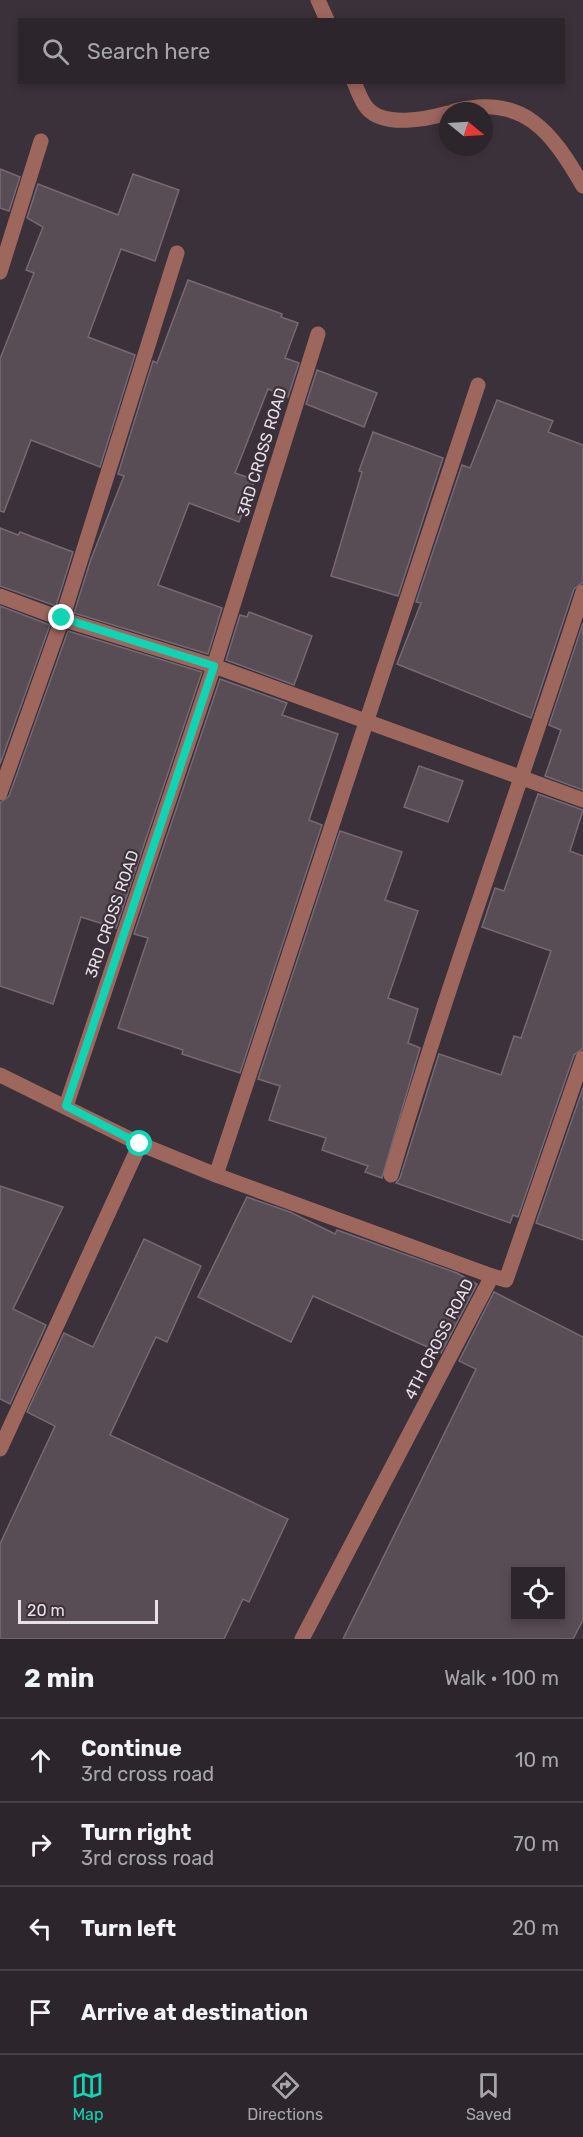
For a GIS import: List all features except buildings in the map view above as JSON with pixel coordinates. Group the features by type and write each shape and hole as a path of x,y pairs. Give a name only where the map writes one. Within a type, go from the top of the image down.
{"street":[{"path":"318,0 326,18"},
{"path":"355,84 368,110 381,116 404,121 425,120 439,116"},
{"path":"493,106 518,114 550,134 583,186"},
{"path":"0,272 41,141"},
{"path":"0,793 62,618 177,253"},
{"name":"3RD CROSS ROAD","path":"66,1106 214,666 318,334"},
{"path":"216,1175 478,385"},
{"path":"391,1175 433,1032 524,776 583,592"},
{"path":"0,596 214,666 524,776 583,800"},
{"name":"4TH CROSS ROAD","path":"302,1639 492,1276 506,1280 583,1058"},
{"path":"0,1075 140,1144 216,1175 492,1276"},
{"path":"1,1443 140,1144"}],"route":[{"path":"62,618 214,666 66,1106 140,1144"}]}
